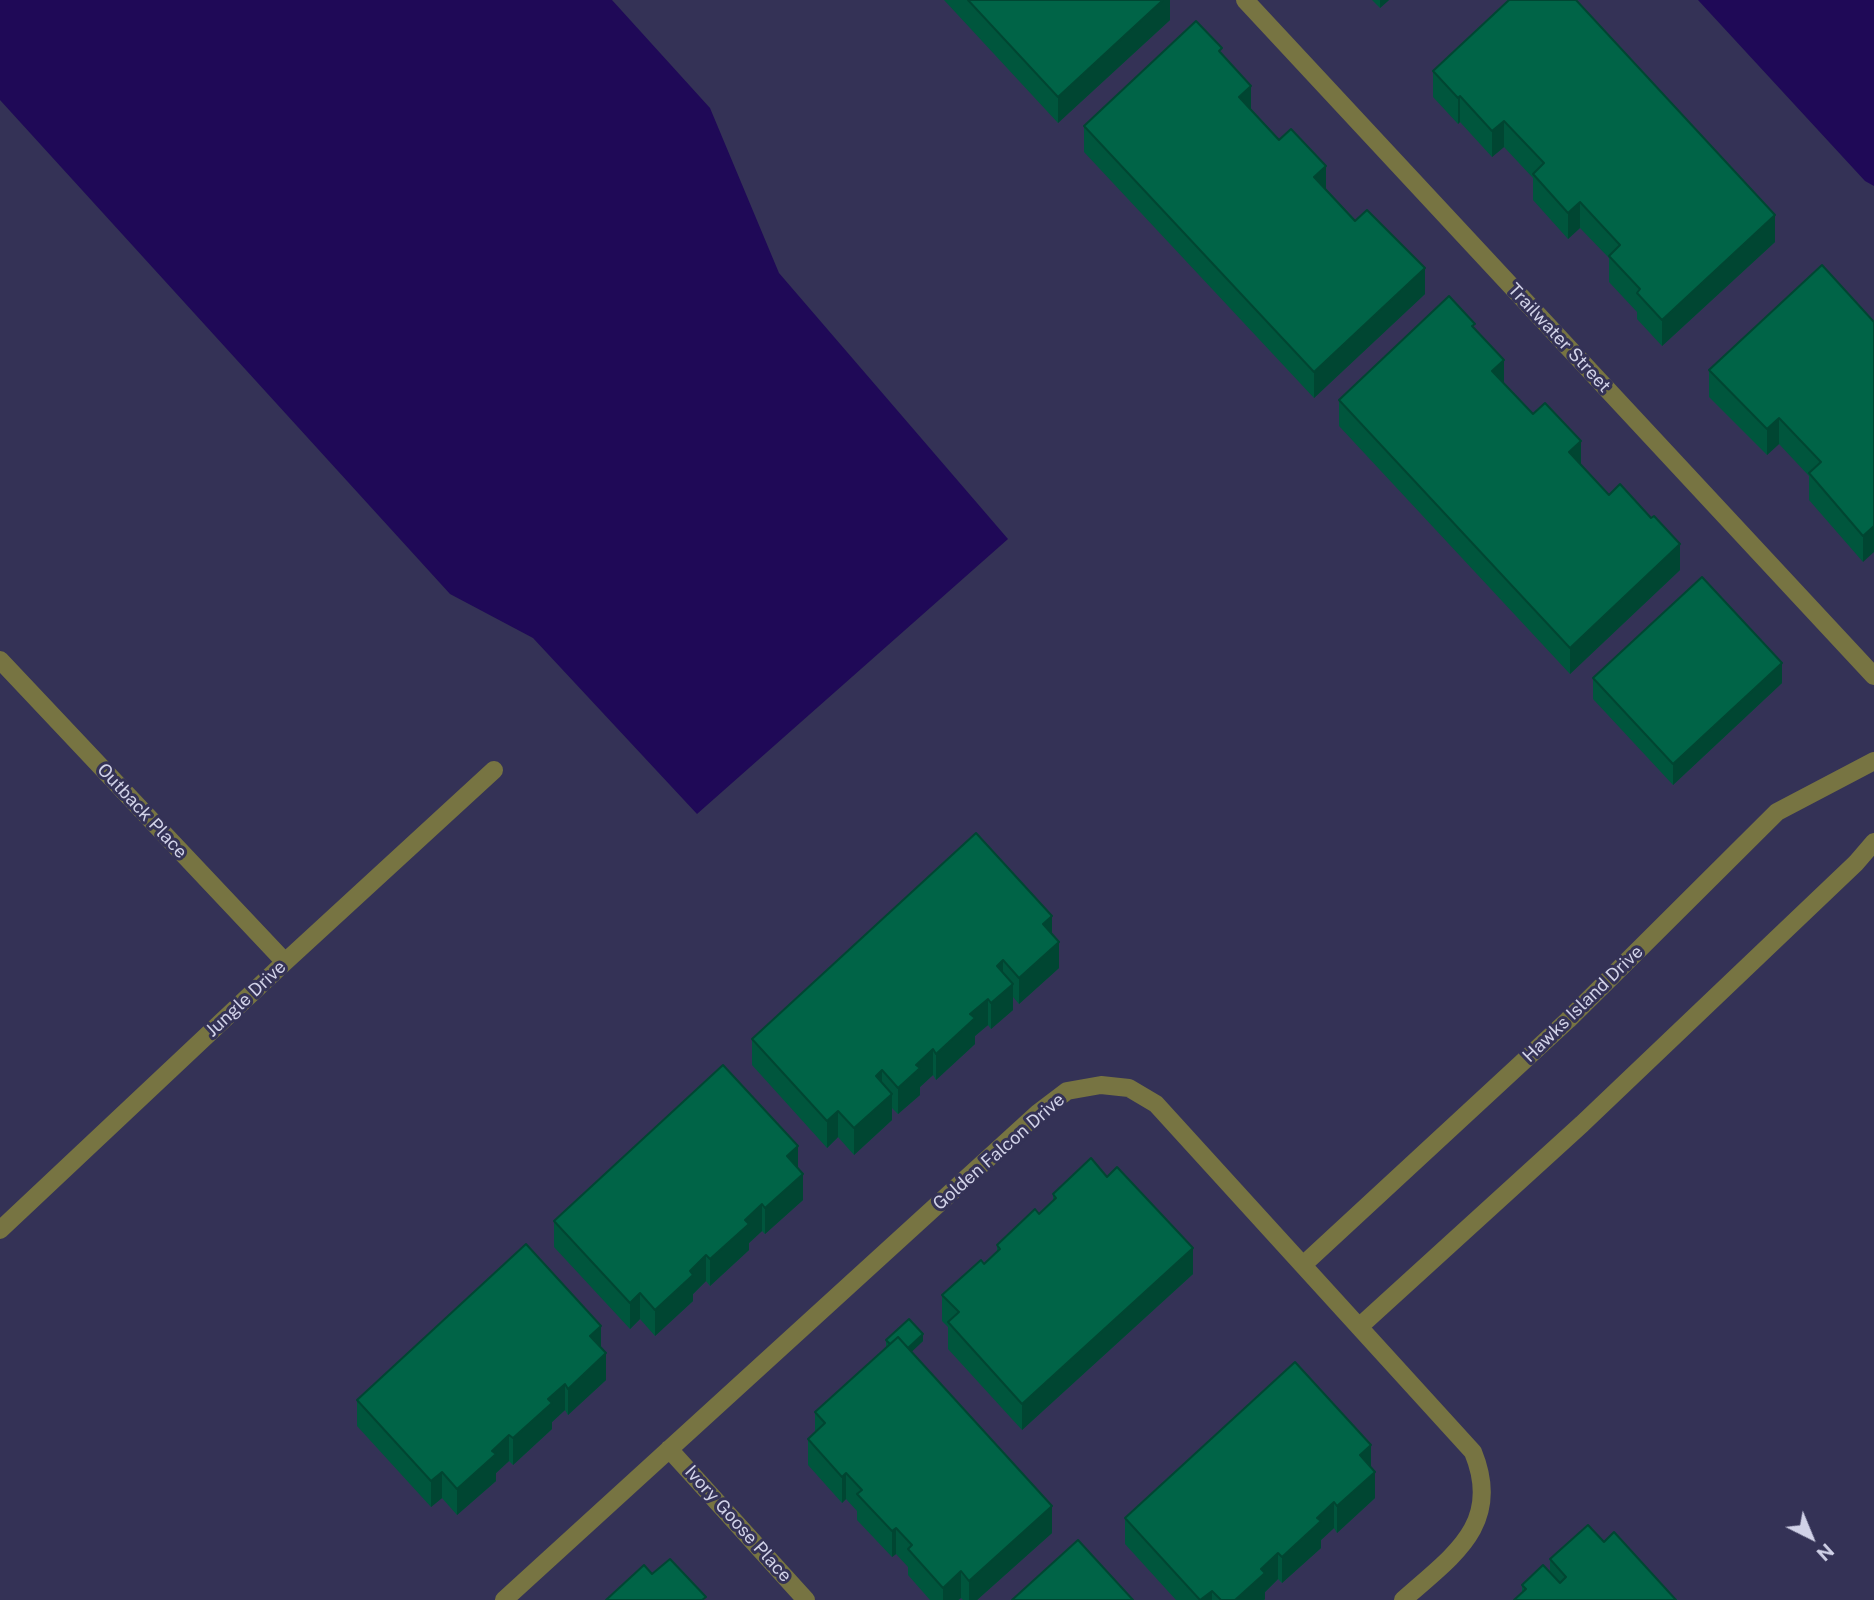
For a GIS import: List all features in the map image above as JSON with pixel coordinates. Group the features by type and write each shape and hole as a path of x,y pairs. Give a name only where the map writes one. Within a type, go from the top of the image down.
{"street":[{"name":"Trailwater Street","path":"1245,0 1874,677"},
{"name":"Outback Place","path":"0,660 285,962"},
{"name":"Hawks Island Drive","path":"1303,1265 1568,1020 1777,812 1874,761"},
{"name":"Jungle Drive","path":"0,1230 494,770"},
{"path":"1359,1327 1582,1124 1856,863 1874,842"},
{"name":"Golden Falcon Drive","path":"504,1600 1038,1113 1067,1091 1101,1085 1129,1088 1156,1104 1472,1451 1482,1475 1482,1499 1475,1524 1463,1546 1403,1600"},
{"name":"Ivory Goose Place","path":"669,1449 806,1600"}],"shaded area":[{"path":"0,0 612,0 710,108 779,273 1008,539 697,814 533,638 450,594 0,100"},
{"path":"1698,0 1874,0 1874,186 1865,181"}],"building":[{"path":"968,0 1163,0 1058,97"},
{"path":"1509,0 1576,0 1775,215 1662,320 1637,293 1640,289 1609,256 1620,245 1580,202 1568,213 1533,174 1544,163 1504,121 1492,131 1433,71"},
{"path":"1196,21 1222,48 1219,51 1251,86 1239,97 1279,140 1291,129 1326,166 1314,177 1355,221 1367,210 1425,268 1314,372 1084,126"},
{"path":"1822,265 1874,322 1874,526 1863,536 1809,473 1821,462 1779,418 1767,429 1709,370"},
{"path":"1449,296 1475,324 1472,326 1504,360 1492,371 1533,414 1545,403 1581,441 1569,452 1609,495 1620,484 1651,518 1654,516 1680,544 1570,648 1339,400"},
{"path":"1702,577 1782,663 1673,764 1593,678"},
{"path":"976,833 1052,916 1043,924 1059,942 1019,978 1003,960 997,966 1013,984 991,1003 988,999 970,1014 975,1018 936,1054 933,1049 916,1065 920,1068 898,1088 882,1070 876,1076 892,1094 854,1128 838,1111 827,1121 752,1039"},
{"path":"723,1065 798,1146 787,1156 803,1174 765,1208 762,1204 745,1220 749,1224 710,1259 706,1255 690,1271 693,1275 655,1310 640,1293 630,1303 554,1221"},
{"path":"1091,1158 1107,1177 1117,1167 1193,1248 1022,1404 948,1322 959,1312 942,1295 981,1260 984,1264 1000,1249 997,1245 1035,1209 1039,1214 1056,1198 1053,1194"},
{"path":"526,1244 601,1326 590,1336 606,1353 568,1389 565,1384 548,1399 552,1403 513,1438 509,1435 492,1451 496,1454 457,1489 442,1472 431,1481 357,1400"},
{"path":"909,1319 923,1334 908,1348 898,1337 890,1344 886,1340"},
{"path":"898,1337 1052,1506 969,1581 961,1571 943,1588 908,1549 912,1545 896,1528 892,1531 857,1494 862,1490 846,1473 842,1477 808,1439 825,1423 815,1412"},
{"path":"1295,1362 1371,1445 1360,1455 1375,1472 1337,1506 1334,1502 1317,1518 1321,1521 1282,1557 1278,1553 1261,1569 1265,1573 1235,1600 1221,1600 1212,1591 1200,1600 1125,1518"},
{"path":"1588,1525 1604,1542 1614,1532 1676,1600 1514,1600 1526,1589 1522,1585 1543,1565 1560,1583 1566,1577 1550,1559"},
{"path":"1078,1540 1133,1600 1012,1600"},
{"path":"670,1559 706,1597 702,1600 606,1600 644,1565 652,1574"}]}
